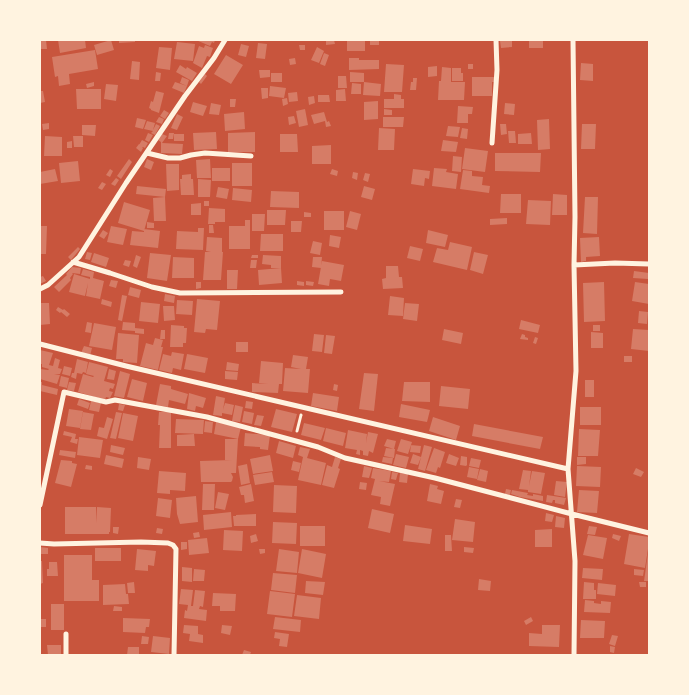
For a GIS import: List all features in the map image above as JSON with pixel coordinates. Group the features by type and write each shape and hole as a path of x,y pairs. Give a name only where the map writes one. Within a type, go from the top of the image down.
{"street":[{"path":"40,289 48,285 79,257 146,153 225,40"},
{"path":"492,143 498,70 496,40"},
{"path":"573,40 576,371 568,469 575,562 574,655"},
{"path":"146,153 168,158 180,158 205,153 251,156"},
{"path":"73,262 110,272 152,287 180,293 342,292"},
{"path":"574,266 616,263 649,264"},
{"path":"40,344 126,366 568,469"},
{"path":"40,505 64,392 106,402 115,400 207,417 318,447 345,458 435,478 649,533"},
{"path":"40,543 141,542 168,543 173,545 176,549 174,655"},
{"path":"66,634 66,655"}],"path":[{"path":"295,441 303,407"}],"building":[{"path":"40,40 46,40 47,49 40,49"},
{"path":"58,40 85,40 86,48 60,53"},
{"path":"111,40 114,50 97,55 94,45"},
{"path":"119,40 135,40 135,42 119,43"},
{"path":"196,40 215,40 210,46"},
{"path":"326,40 334,40 335,44 326,45"},
{"path":"347,40 365,40 365,51 347,51"},
{"path":"370,40 379,40 379,45 370,45"},
{"path":"512,40 512,47 501,48 500,41"},
{"path":"529,40 543,40 543,48 529,48"},
{"path":"177,42 195,44 193,61 174,59"},
{"path":"258,43 267,44 265,59 256,58"},
{"path":"241,44 249,46 246,57 238,55"},
{"path":"205,45 213,48 210,57 207,56 202,68 193,63 199,46 204,48"},
{"path":"299,45 305,45 305,50 300,50"},
{"path":"159,47 172,48 170,70 156,68"},
{"path":"317,47 324,51 319,63 311,60"},
{"path":"95,50 98,69 69,74 70,84 59,86 58,76 55,77 52,57"},
{"path":"324,53 329,55 325,66 320,64"},
{"path":"226,55 243,65 231,84 214,74"},
{"path":"295,58 296,64 290,65 289,59"},
{"path":"349,58 379,60 379,69 349,70"},
{"path":"132,61 140,62 139,80 130,79"},
{"path":"581,63 593,64 593,81 580,80"},
{"path":"386,64 404,65 402,92 384,92"},
{"path":"468,64 473,64 473,69 468,69"},
{"path":"180,65 197,73 192,81 176,72"},
{"path":"437,66 437,76 428,77 428,67"},
{"path":"442,67 451,68 451,82 465,82 464,100 438,100"},
{"path":"452,68 461,68 463,81 452,81"},
{"path":"259,70 270,70 270,77 260,78"},
{"path":"156,72 161,73 160,81 155,81"},
{"path":"350,72 364,73 364,82 350,82"},
{"path":"271,73 282,73 282,82 271,82"},
{"path":"205,74 207,76 201,84 199,82"},
{"path":"338,76 346,76 347,88 338,88"},
{"path":"182,77 189,80 187,86 180,83"},
{"path":"472,77 494,77 492,96 472,96"},
{"path":"413,78 417,78 416,90 410,90 411,82 413,82"},
{"path":"94,82 94,86 87,88 86,84"},
{"path":"175,82 187,86 184,93 172,88"},
{"path":"364,82 381,84 380,96 363,95"},
{"path":"352,83 361,84 361,94 351,94"},
{"path":"106,84 118,85 116,101 104,99"},
{"path":"270,86 286,88 284,98 269,96"},
{"path":"261,88 268,88 268,98 262,99"},
{"path":"76,89 101,89 101,109 77,109"},
{"path":"345,89 346,101 336,101 336,90"},
{"path":"40,91 43,91 45,102 40,103"},
{"path":"156,91 164,93 159,113 149,108"},
{"path":"297,92 298,101 289,102 288,93"},
{"path":"394,94 401,95 401,99 404,99 404,108 384,108 384,99 394,99"},
{"path":"318,95 329,95 330,102 318,102"},
{"path":"314,96 315,103 309,105 308,97"},
{"path":"287,98 288,104 283,106 282,99"},
{"path":"230,99 236,99 235,107 230,107"},
{"path":"378,101 378,119 364,120 364,102"},
{"path":"193,102 207,106 203,116 190,112"},
{"path":"211,103 221,105 219,115 209,114"},
{"path":"505,103 515,104 514,115 504,114"},
{"path":"458,106 473,107 472,114 468,114 468,123 457,123"},
{"path":"305,109 308,125 299,127 296,111"},
{"path":"384,109 392,110 392,115 384,115"},
{"path":"164,110 169,113 165,119 160,116"},
{"path":"244,112 245,129 225,131 224,114"},
{"path":"324,112 327,122 329,121 331,126 326,127 325,121 314,124 311,115"},
{"path":"177,114 183,117 177,130 171,128"},
{"path":"294,116 296,123 289,125 288,117"},
{"path":"159,117 164,119 162,124 156,122"},
{"path":"383,117 404,117 403,127 383,127"},
{"path":"137,118 146,120 143,129 135,127"},
{"path":"549,119 550,149 538,150 537,120"},
{"path":"147,121 155,123 153,130 156,124 160,126 155,135 151,133 153,131 144,129"},
{"path":"49,123 49,129 43,130 42,124"},
{"path":"500,124 506,124 507,134 501,135"},
{"path":"582,124 596,124 595,149 581,149"},
{"path":"82,125 96,125 95,136 82,135"},
{"path":"448,126 460,127 458,137 446,136"},
{"path":"379,128 395,129 394,150 378,150"},
{"path":"462,128 468,129 467,139 460,138"},
{"path":"508,131 515,131 516,143 509,143"},
{"path":"216,132 217,149 194,150 193,133"},
{"path":"255,132 255,152 228,152 228,133"},
{"path":"148,133 153,135 149,142 145,140"},
{"path":"169,133 174,133 173,139 168,139"},
{"path":"531,133 532,144 518,144 518,134"},
{"path":"162,134 167,136 162,143 183,144 182,154 161,153 161,142 158,140"},
{"path":"174,134 184,134 184,141 174,141"},
{"path":"280,134 297,134 298,152 280,152"},
{"path":"45,136 62,137 62,156 44,156"},
{"path":"73,136 83,136 83,147 74,147"},
{"path":"142,140 148,143 145,148 139,145"},
{"path":"443,140 458,142 456,152 441,151"},
{"path":"72,141 72,148 67,148 67,142"},
{"path":"139,144 143,148 141,152 136,148"},
{"path":"331,145 331,164 312,164 312,146"},
{"path":"465,148 488,151 485,172 462,169"},
{"path":"495,153 541,153 540,172 495,171"},
{"path":"453,156 462,157 461,172 452,171"},
{"path":"129,159 132,162 121,179 117,176"},
{"path":"147,159 154,162 151,170 144,167"},
{"path":"210,159 211,178 197,178 196,160"},
{"path":"78,161 80,181 61,183 59,163"},
{"path":"232,163 252,163 252,186 232,186"},
{"path":"166,164 179,164 179,190 167,191"},
{"path":"212,168 230,168 230,181 212,181"},
{"path":"434,168 447,169 446,172 458,174 456,189 432,186"},
{"path":"55,169 58,181 40,184 40,172"},
{"path":"110,169 113,171 110,177 106,175"},
{"path":"332,169 338,171 337,176 330,174"},
{"path":"413,169 430,171 429,179 425,178 424,186 411,184"},
{"path":"463,170 472,171 472,176 483,177 482,185 490,186 489,193 460,189"},
{"path":"353,172 358,173 357,180 352,178"},
{"path":"365,173 370,174 368,182 363,180"},
{"path":"191,174 194,195 181,195 180,179 182,179 182,175"},
{"path":"116,178 119,180 115,186 111,184"},
{"path":"198,179 211,180 210,197 198,197"},
{"path":"102,182 106,184 102,190 98,188"},
{"path":"137,186 166,189 165,197 136,194"},
{"path":"364,186 375,189 372,200 361,197"},
{"path":"218,187 229,189 227,199 216,197"},
{"path":"233,188 252,190 251,202 232,200"},
{"path":"271,191 299,192 299,208 270,207"},
{"path":"501,194 521,194 521,213 500,213"},
{"path":"553,194 567,195 567,215 552,215"},
{"path":"165,197 166,221 154,221 153,198"},
{"path":"585,197 598,197 597,234 583,233"},
{"path":"528,200 551,201 550,225 526,224"},
{"path":"204,201 209,201 209,206 204,206"},
{"path":"124,202 150,210 144,231 118,223"},
{"path":"201,203 201,215 191,215 191,204"},
{"path":"209,208 225,209 225,222 208,224"},
{"path":"267,210 286,210 285,225 267,225"},
{"path":"324,211 344,211 344,230 324,230"},
{"path":"350,211 361,214 357,230 346,227"},
{"path":"304,212 311,213 311,217 304,217"},
{"path":"252,214 265,214 264,231 252,231"},
{"path":"507,218 507,224 490,225 490,219"},
{"path":"245,220 250,220 250,249 229,249 229,226 245,226"},
{"path":"291,221 302,221 301,232 291,232"},
{"path":"147,222 154,223 154,228 147,228"},
{"path":"209,225 213,225 214,233 209,233"},
{"path":"40,226 47,226 46,254 40,254"},
{"path":"111,226 127,229 123,245 107,242"},
{"path":"198,228 204,228 203,250 176,249 177,231 198,232"},
{"path":"144,229 160,231 158,248 130,245 132,231 144,232"},
{"path":"103,230 108,233 104,239 99,236"},
{"path":"428,230 448,235 445,247 426,243"},
{"path":"261,234 283,234 283,251 260,251"},
{"path":"330,235 341,237 339,248 329,246"},
{"path":"207,237 222,238 221,280 203,280 205,252 211,252 206,251"},
{"path":"599,237 600,256 586,257 586,261 581,262 580,238"},
{"path":"313,241 322,243 320,255 310,253"},
{"path":"450,242 472,247 467,270 433,262 437,248 448,250"},
{"path":"410,246 423,249 420,261 407,258"},
{"path":"78,247 80,249 71,260 68,257"},
{"path":"87,252 92,253 90,260 85,259"},
{"path":"474,252 488,255 483,274 470,270"},
{"path":"94,253 109,258 106,267 91,262"},
{"path":"150,253 171,255 167,281 147,278"},
{"path":"136,255 141,257 137,268 133,266"},
{"path":"252,255 258,255 258,258 251,258"},
{"path":"263,255 281,256 281,268 271,268 271,265 262,264"},
{"path":"173,257 194,258 194,278 172,278"},
{"path":"313,257 322,257 321,268 312,267"},
{"path":"125,260 131,261 129,267 123,265"},
{"path":"251,260 257,260 256,268 250,268"},
{"path":"322,261 344,265 341,281 330,279 329,286 318,284"},
{"path":"386,266 398,266 403,288 383,289 382,279 386,278"},
{"path":"72,267 81,268 80,274 72,273 71,280 59,292 54,287 67,275"},
{"path":"281,268 282,283 259,285 258,270"},
{"path":"83,269 94,272 93,278 104,281 100,299 86,296 88,283 85,296 69,292 74,274 90,279 90,277 81,275"},
{"path":"227,270 238,270 237,289 227,289"},
{"path":"634,271 649,273 648,279 633,278"},
{"path":"43,276 46,281 40,284 40,277"},
{"path":"111,280 118,281 116,288 109,286"},
{"path":"297,281 304,282 304,286 297,285"},
{"path":"306,281 314,282 313,286 306,285"},
{"path":"196,282 201,282 201,288 196,289"},
{"path":"604,282 605,321 584,322 583,283"},
{"path":"635,282 649,284 649,304 632,301"},
{"path":"130,287 141,290 139,298 128,295"},
{"path":"165,294 175,296 174,303 164,301"},
{"path":"122,295 127,296 122,321 118,320"},
{"path":"390,296 404,298 403,316 388,315"},
{"path":"102,299 112,302 111,307 101,304"},
{"path":"197,299 220,301 217,330 206,329 205,333 194,332"},
{"path":"177,300 193,301 192,315 176,314"},
{"path":"141,302 160,304 158,323 139,321"},
{"path":"40,303 49,303 50,324 40,325"},
{"path":"405,303 419,304 417,321 403,319"},
{"path":"163,306 174,306 175,320 164,321"},
{"path":"58,307 70,314 67,317 60,313 56,310"},
{"path":"639,311 648,312 647,324 638,323"},
{"path":"521,320 540,325 538,333 519,329"},
{"path":"87,322 92,323 91,333 85,332"},
{"path":"123,322 135,323 135,328 144,329 144,334 122,330"},
{"path":"94,323 116,327 112,350 89,346"},
{"path":"171,325 187,328 186,343 183,343 183,347 170,347"},
{"path":"593,325 600,325 600,331 593,331"},
{"path":"444,329 463,333 461,344 442,340"},
{"path":"633,329 649,330 649,351 631,349"},
{"path":"161,330 165,330 165,339 160,339"},
{"path":"591,332 603,333 603,348 591,348"},
{"path":"118,333 139,335 137,363 123,362 123,359 116,359"},
{"path":"314,334 324,335 322,352 312,351"},
{"path":"522,334 528,338 528,340 520,339"},
{"path":"326,335 335,336 332,354 324,353"},
{"path":"535,337 538,338 536,344 533,343"},
{"path":"155,338 163,340 158,370 140,366 146,343 153,345"},
{"path":"236,342 248,342 248,352 236,352"},
{"path":"84,346 92,348 90,356 81,353"},
{"path":"40,350 53,353 49,365 53,366 55,358 60,360 58,368 62,369 60,374 54,374 60,375 57,384 40,379 40,369 49,369 42,367 42,364 40,364"},
{"path":"172,352 184,354 181,370 173,368 172,373 159,370 163,354 171,356"},
{"path":"187,354 208,358 205,373 184,369"},
{"path":"293,355 308,357 306,369 310,369 308,393 283,391 285,368 301,369 291,367"},
{"path":"624,356 632,356 632,362 624,362"},
{"path":"77,359 88,362 86,373 77,373 76,379 71,377 72,373 74,373"},
{"path":"261,361 283,363 282,384 279,384 278,393 252,392 252,383 268,384 259,383"},
{"path":"89,362 108,367 104,381 115,384 113,389 110,388 109,391 113,392 110,398 106,397 105,400 78,392 83,374 94,376 86,374"},
{"path":"227,362 239,364 238,371 226,370"},
{"path":"64,366 72,368 70,376 62,374"},
{"path":"109,369 116,371 114,380 107,379"},
{"path":"120,371 130,374 124,398 114,396"},
{"path":"225,371 238,372 237,380 225,379"},
{"path":"364,373 378,374 374,411 359,409"},
{"path":"61,376 69,378 67,388 59,386"},
{"path":"132,379 147,383 143,401 127,397"},
{"path":"585,380 594,380 594,397 585,397"},
{"path":"40,382 42,382 42,385 58,389 57,395 40,391"},
{"path":"69,382 76,383 74,391 67,390"},
{"path":"404,382 430,382 430,402 402,401"},
{"path":"160,384 171,386 171,389 188,394 185,404 169,400 168,407 156,405"},
{"path":"334,384 338,385 337,391 333,390"},
{"path":"441,386 470,389 468,409 439,406"},
{"path":"189,393 206,398 203,408 196,406 195,411 187,409"},
{"path":"313,393 339,397 337,411 311,406"},
{"path":"216,396 225,398 223,410 225,403 234,405 232,415 222,413 222,416 213,415"},
{"path":"79,399 90,403 88,409 77,405"},
{"path":"91,401 101,403 99,412 89,410"},
{"path":"246,401 253,402 252,409 245,408"},
{"path":"119,404 125,405 123,411 118,410"},
{"path":"401,404 430,410 427,422 399,417"},
{"path":"235,405 243,407 240,422 232,421"},
{"path":"580,407 601,407 601,425 580,425"},
{"path":"69,409 83,411 80,428 66,426"},
{"path":"276,409 297,414 292,432 271,427"},
{"path":"244,411 254,413 252,424 242,422"},
{"path":"83,412 94,414 91,430 80,429"},
{"path":"116,412 122,413 116,439 110,438"},
{"path":"159,412 171,412 171,448 159,448"},
{"path":"123,413 138,416 133,441 118,438"},
{"path":"257,415 264,416 261,426 254,425"},
{"path":"107,417 113,419 107,439 97,436 99,427 104,428"},
{"path":"433,417 460,426 456,440 429,431"},
{"path":"176,419 204,420 203,434 175,433"},
{"path":"205,421 213,422 212,433 204,432"},
{"path":"216,422 241,427 238,439 214,434"},
{"path":"304,423 325,428 321,440 301,435"},
{"path":"474,424 543,437 540,449 472,436"},
{"path":"326,428 346,433 343,446 323,441"},
{"path":"579,429 600,430 598,456 578,456"},
{"path":"348,430 367,434 366,443 368,432 378,434 373,453 369,451 368,456 363,455 363,451 360,450 360,455 356,454 357,450 345,448"},
{"path":"64,431 76,434 77,444 70,442 72,437 63,435"},
{"path":"245,433 270,435 268,450 260,449 260,447 244,446"},
{"path":"194,434 195,446 177,446 177,435"},
{"path":"79,437 103,440 100,458 77,455"},
{"path":"225,439 238,439 236,473 231,473 232,481 201,482 200,461 232,460 225,460"},
{"path":"387,439 396,441 394,449 384,446"},
{"path":"401,439 412,442 408,454 397,451"},
{"path":"279,441 296,446 293,458 276,453"},
{"path":"111,445 125,448 123,455 110,452"},
{"path":"411,445 421,446 420,453 410,452"},
{"path":"424,445 432,447 425,471 418,469"},
{"path":"300,447 310,449 307,458 326,463 321,485 298,480 303,457 298,455"},
{"path":"386,448 395,449 394,458 384,456"},
{"path":"434,448 445,452 440,468 438,467 436,473 426,470"},
{"path":"60,450 76,452 75,458 59,455"},
{"path":"396,454 409,457 406,468 393,465"},
{"path":"413,454 421,457 418,465 410,463"},
{"path":"449,454 459,458 456,466 446,463"},
{"path":"106,455 124,459 122,468 104,464"},
{"path":"270,455 273,471 253,474 250,459"},
{"path":"461,456 467,457 466,466 460,465"},
{"path":"138,457 151,459 149,470 137,468"},
{"path":"335,457 341,459 334,488 322,485 327,465 332,467"},
{"path":"383,457 393,458 392,464 382,462"},
{"path":"577,457 586,457 586,464 577,465"},
{"path":"471,458 481,460 479,468 469,466"},
{"path":"61,460 72,461 72,463 77,464 71,487 55,483"},
{"path":"293,461 301,463 299,472 291,470"},
{"path":"247,464 250,483 241,485 238,466"},
{"path":"86,465 92,466 92,470 85,469"},
{"path":"364,466 372,468 369,478 362,477"},
{"path":"577,466 601,467 600,487 576,486"},
{"path":"469,467 479,469 477,479 467,477"},
{"path":"373,468 391,471 389,482 379,481 395,484 390,506 380,504 381,497 371,495 375,479 371,478"},
{"path":"636,468 644,472 641,477 633,474"},
{"path":"480,469 488,471 486,482 477,480"},
{"path":"523,470 531,471 529,486 532,471 545,473 541,494 519,489"},
{"path":"159,471 186,473 185,491 170,490 170,494 157,493"},
{"path":"272,472 274,482 255,485 253,475"},
{"path":"392,472 398,473 396,480 391,479"},
{"path":"400,473 408,474 407,483 399,482"},
{"path":"556,481 567,482 565,497 554,495"},
{"path":"360,482 367,483 366,490 359,489"},
{"path":"203,484 215,484 214,510 202,510"},
{"path":"251,484 254,501 245,503 244,495 241,495 239,487"},
{"path":"430,484 438,486 437,489 444,491 441,504 427,501"},
{"path":"274,485 297,486 296,513 273,512"},
{"path":"506,489 511,490 510,495 505,494"},
{"path":"512,490 528,493 527,495 543,496 543,501 511,494"},
{"path":"579,490 599,491 597,513 577,512"},
{"path":"218,492 229,494 225,510 215,508"},
{"path":"547,495 566,498 564,505 555,503 555,500 552,503 546,502"},
{"path":"196,496 198,522 180,524 176,498"},
{"path":"158,498 172,500 170,518 156,516"},
{"path":"456,499 462,500 460,508 454,507"},
{"path":"65,507 96,507 97,523 97,507 111,508 109,534 65,534"},
{"path":"372,509 394,514 390,533 368,528"},
{"path":"231,512 232,527 204,530 203,515"},
{"path":"546,513 554,515 552,522 545,521"},
{"path":"256,514 256,526 234,526 233,516"},
{"path":"556,516 565,518 564,528 555,527"},
{"path":"455,519 475,522 473,542 452,540"},
{"path":"273,522 297,523 296,544 272,543"},
{"path":"405,525 432,529 430,544 403,541"},
{"path":"300,526 325,526 325,546 300,546"},
{"path":"589,526 597,527 595,535 587,534"},
{"path":"113,527 119,527 118,534 113,533"},
{"path":"157,528 163,529 162,534 156,533"},
{"path":"552,529 552,547 535,547 535,530"},
{"path":"224,530 243,531 242,551 223,550"},
{"path":"199,532 200,537 194,538 193,533"},
{"path":"256,534 258,541 251,543 250,536"},
{"path":"613,534 621,536 619,541 612,538"},
{"path":"629,534 649,537 649,550 645,568 624,564"},
{"path":"445,535 451,535 452,551 445,551"},
{"path":"588,535 607,538 603,559 583,555"},
{"path":"207,538 209,553 189,555 188,540"},
{"path":"181,542 187,542 187,549 181,550"},
{"path":"40,547 48,548 48,554 40,554"},
{"path":"464,547 474,548 473,553 464,552"},
{"path":"95,548 121,548 121,561 95,561"},
{"path":"137,549 156,551 154,566 148,565 148,571 135,570"},
{"path":"259,549 265,549 265,553 260,554"},
{"path":"279,549 299,552 297,573 276,571"},
{"path":"302,549 326,554 322,578 298,573"},
{"path":"648,553 649,581 644,581"},
{"path":"64,555 92,555 92,580 99,580 99,601 64,601"},
{"path":"40,561 42,561 43,583 40,584"},
{"path":"49,562 57,562 58,576 47,576"},
{"path":"182,567 192,568 192,582 182,581"},
{"path":"583,568 603,569 602,580 582,578"},
{"path":"194,569 205,570 204,581 193,581"},
{"path":"634,569 644,570 643,576 634,575"},
{"path":"273,573 297,575 295,593 271,590"},
{"path":"479,579 491,581 490,591 478,590"},
{"path":"306,581 325,582 323,595 305,593"},
{"path":"134,582 135,593 128,593 127,583"},
{"path":"584,582 594,583 596,599 583,599"},
{"path":"639,582 646,582 646,587 640,587"},
{"path":"598,583 616,585 615,596 597,594"},
{"path":"125,584 129,604 103,605 103,585"},
{"path":"181,589 193,590 191,606 193,606 195,590 205,591 203,607 200,606 199,609 207,610 206,621 184,618 188,605 179,604"},
{"path":"270,591 295,594 292,617 267,614"},
{"path":"213,593 236,594 235,611 220,611 220,606 212,606"},
{"path":"297,595 321,598 319,619 294,616"},
{"path":"585,600 601,604 601,601 611,602 610,613 584,612"},
{"path":"51,604 64,604 64,630 51,630"},
{"path":"114,606 122,607 122,611 113,611"},
{"path":"275,617 301,620 300,632 273,629"},
{"path":"531,617 533,621 526,625 524,621"},
{"path":"123,618 150,619 149,627 146,627 145,633 123,632"},
{"path":"41,619 46,619 46,627 41,627"},
{"path":"581,620 605,621 604,638 580,638"},
{"path":"184,625 198,626 198,634 203,635 203,643 189,641 190,634 183,633"},
{"path":"222,625 232,626 230,635 221,633"},
{"path":"542,625 560,625 559,647 529,646 529,633 542,634"},
{"path":"275,632 289,634 287,647 279,646 280,639 274,638"},
{"path":"612,635 618,636 615,646 609,644"},
{"path":"142,636 149,637 148,644 141,644"},
{"path":"153,636 170,638 169,654 151,652"},
{"path":"47,645 61,645 61,655 48,655"},
{"path":"610,646 615,647 614,653 610,652"},
{"path":"128,647 139,647 139,655 127,655"},
{"path":"244,650 251,652 250,655 242,655"}]}
